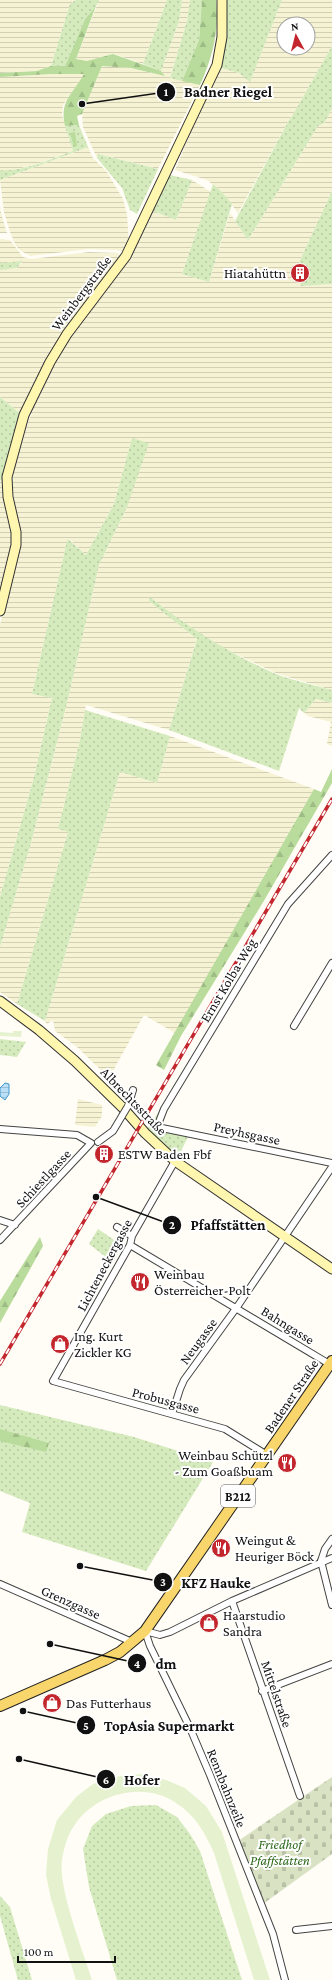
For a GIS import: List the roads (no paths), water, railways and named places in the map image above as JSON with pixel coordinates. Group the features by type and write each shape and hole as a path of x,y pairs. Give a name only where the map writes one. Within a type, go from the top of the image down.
{"main road":[{"name":"Weinbergstraße","path":"0,611 16,545 16,532 8,497 8,477 24,415 50,362 66,334 126,256 217,65 222,37 222,0"},
{"name":"Albrechtsstraße","path":"0,1001 39,1030 76,1061 123,1108 145,1133 175,1161 332,1269"},
{"name":"Badener Straße","path":"132,1642 145,1631 331,1364"},
{"name":"B212","path":"0,1706 105,1660 120,1652 132,1642"}],"street":[{"name":"Ernst Kolba-Weg","path":"157,1127 164,1109 288,904 332,855"},
{"path":"294,1026 331,966"},
{"path":"98,1142 113,1131 128,1106 133,1090"},
{"name":"Preyhsgasse","path":"157,1127 332,1163"},
{"name":"Schiestlgasse","path":"0,1129 77,1135 91,1143 0,1240"},
{"name":"Lichteneckergasse","path":"53,1381 130,1245 132,1236 175,1161"},
{"name":"Neugasse","path":"172,1414 184,1380 237,1307 332,1167"},
{"path":"0,1220 15,1225"},
{"path":"117,1226 132,1236"},
{"name":"Bahngasse","path":"130,1245 331,1364"},
{"name":"Probusgasse","path":"53,1381 225,1429 267,1455"},
{"path":"332,1539 325,1549 321,1562 332,1605"},
{"path":"145,1631 160,1635 170,1632 232,1601 332,1558"},
{"name":"Grenzgasse","path":"0,1584 132,1642"},
{"name":"Mittelstraße","path":"232,1601 262,1691 300,1796"},
{"name":"Rennbahnzeile","path":"145,1631 210,1775 273,1934 285,1980"},
{"path":"262,1691 332,1664"},
{"path":"296,1930 332,1926"}],"water":[{"path":"5,1083 9,1084 9,1094 5,1100 0,1096 0,1088"}],"railway":[{"path":"0,1364 332,799"}],"place":[{"name":"Badner Riegel","path":"82,104"},
{"name":"Hiatahüttn","path":"300,273"},
{"name":"ESTW Baden Fbf","path":"104,1154"},
{"name":"Pfaffstätten","path":"96,1197"},
{"name":"Weinbau Österreicher-Polt","path":"140,1282"},
{"name":"Ing. Kurt Zickler KG","path":"60,1344"},
{"name":"Weinbau Schützl - Zum Goaßbuam","path":"287,1463"},
{"name":"Weingut & Heuriger Böck","path":"221,1548"},
{"name":"KFZ Hauke","path":"80,1566"},
{"name":"Haarstudio Sandra","path":"209,1623"},
{"name":"dm","path":"50,1644"},
{"name":"Das Futterhaus","path":"52,1703"},
{"name":"TopAsia Supermarkt","path":"23,1711"},
{"name":"Hofer","path":"19,1759"}],"park label":[{"name":"Friedhof Pfaffstätten","path":"280,1852"}]}
